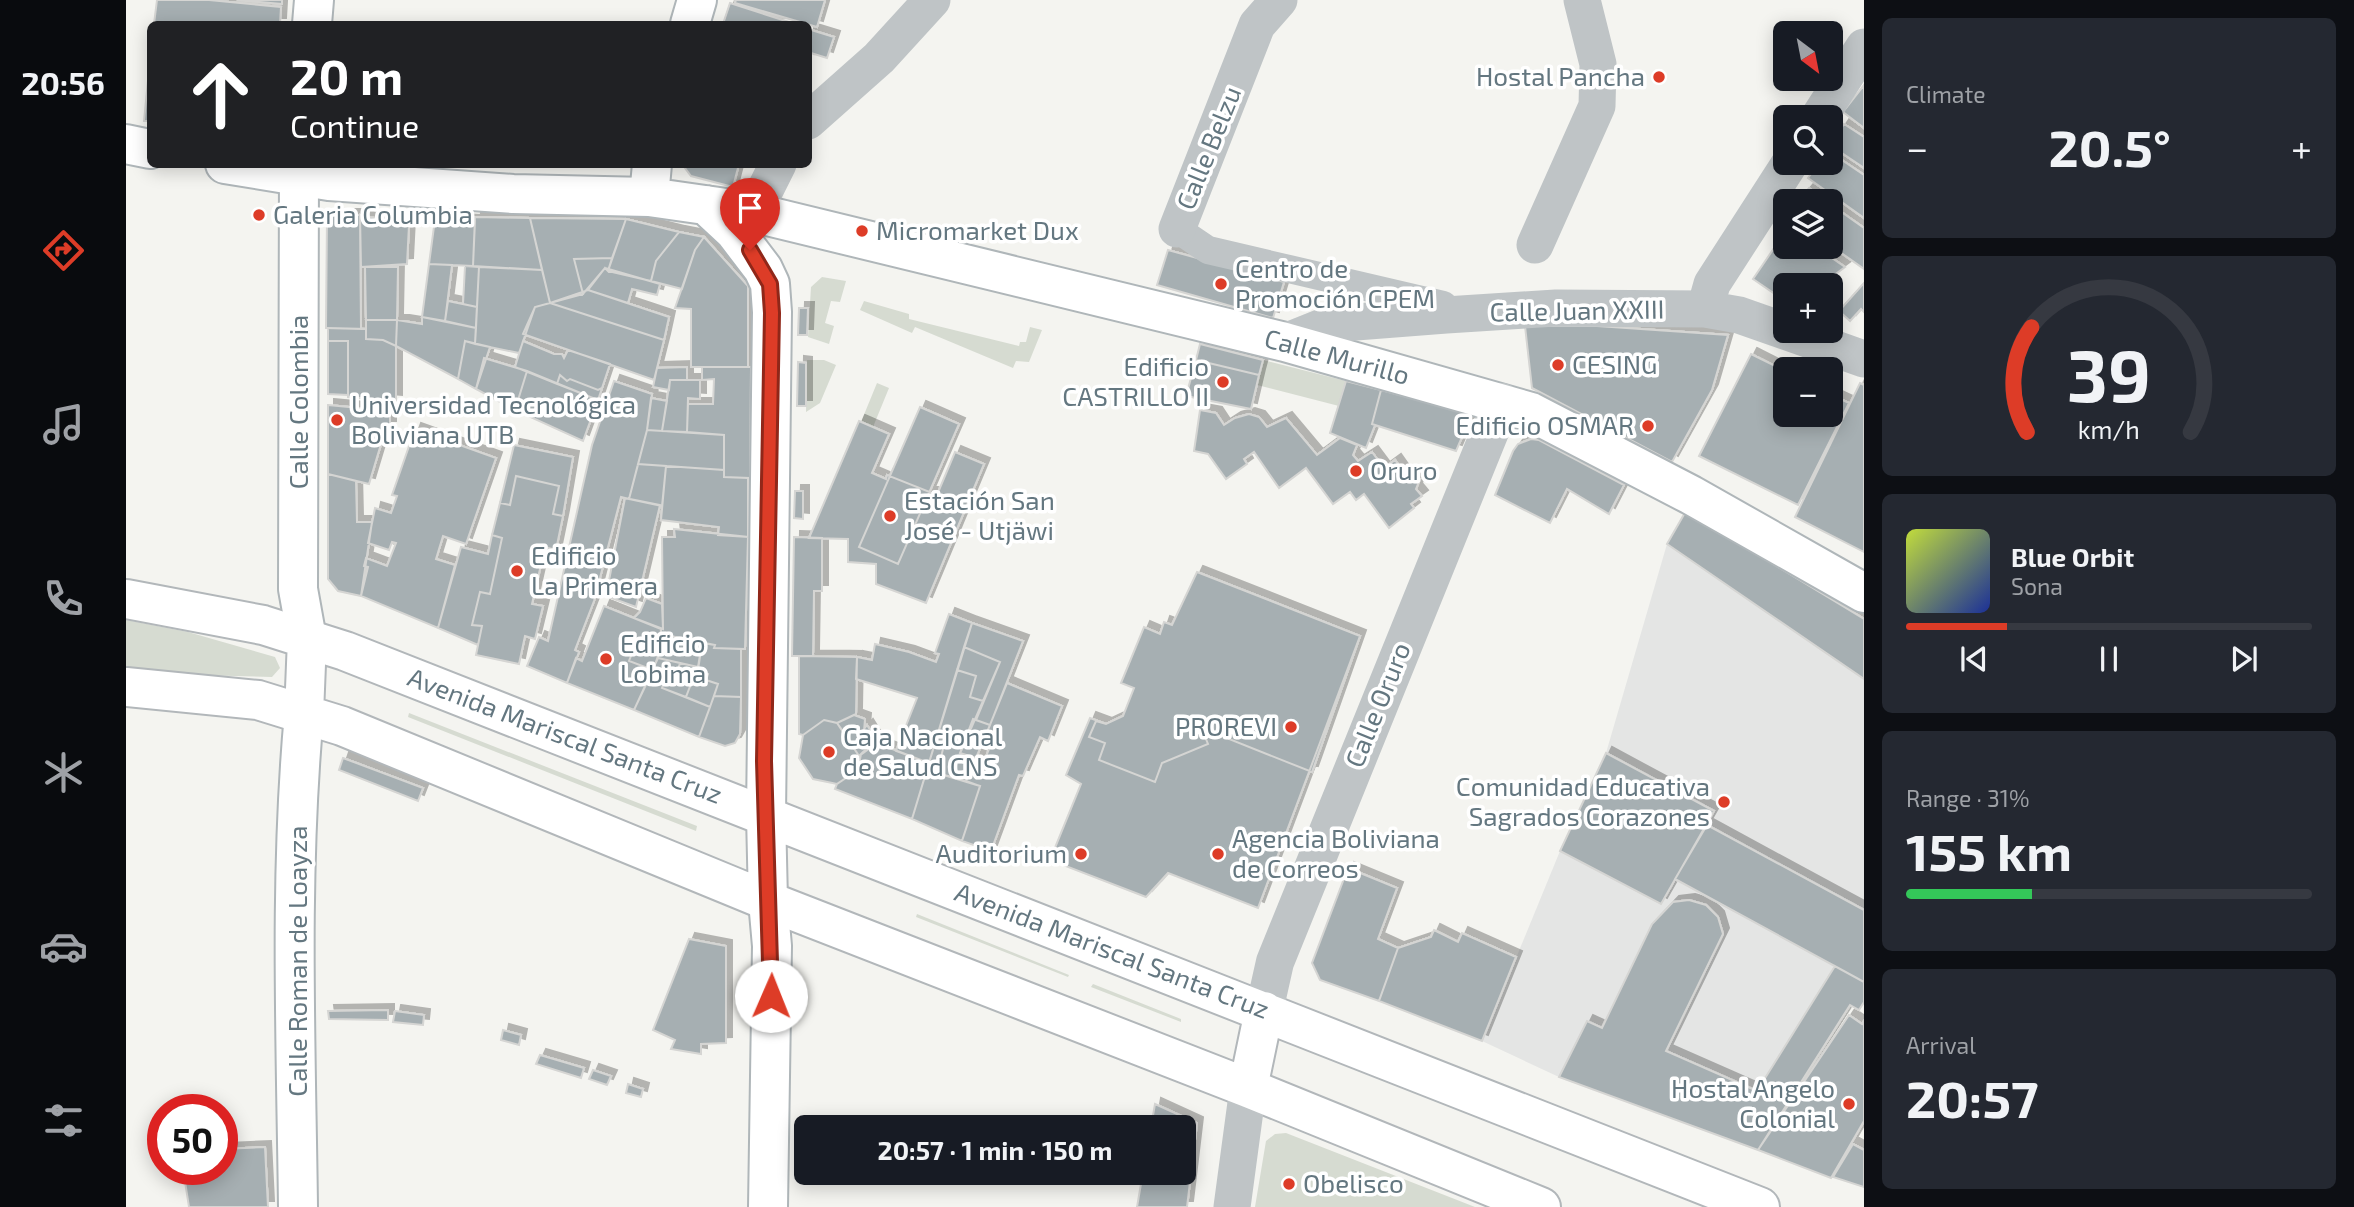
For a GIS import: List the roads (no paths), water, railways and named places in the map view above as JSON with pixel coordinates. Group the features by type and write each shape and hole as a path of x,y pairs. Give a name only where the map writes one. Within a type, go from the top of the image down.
{"main road":[{"path":"312,21 314,0"},
{"path":"691,21 696,0"},
{"path":"126,144 147,148"},
{"name":"Calle Murillo","path":"267,168 513,194 651,181 706,205 747,211 1285,341 1531,412 1691,495 1864,593"},
{"name":"Calle Colombia","path":"299,171 298,589 307,639 304,714"},
{"path":"706,205 750,250 770,284 772,313 766,815 772,946 768,1207"},
{"name":"Avenida Mariscal Santa Cruz","path":"126,599 263,625 358,655 1264,1010 1705,1196 1760,1207"},
{"path":"126,687 258,700 342,726 768,901 1248,1088 1541,1207"},
{"name":"Calle Roman de Loayza","path":"298,1207 296,969 300,757 304,714"},
{"path":"1248,1088 1264,1010"}],"street":[{"path":"812,117 879,58 932,0"},
{"name":"Calle Belzu","path":"1279,0 1257,25 1177,229 1208,250 1443,305 1446,314"},
{"path":"1535,245 1597,106 1598,64 1582,0"},
{"path":"1827,105 1864,47"},
{"path":"747,211 763,194 776,168"},
{"path":"1705,309 1712,284 1782,175"},
{"name":"Calle Juan XXIII","path":"1285,341 1330,324 1446,314 1556,308 1705,309 1739,315 1864,359"},
{"name":"Calle Oruro","path":"1264,1010 1275,962 1502,402"},
{"path":"1232,1207 1248,1088"}],"place":[{"name":"Hostal Pancha","path":"1659,77"},
{"name":"Galeria Columbia","path":"259,215"},
{"name":"Micromarket Dux","path":"862,231"},
{"name":"Centro de Promoción CPEM","path":"1221,284"},
{"name":"CESING","path":"1558,365"},
{"name":"Edificio CASTRILLO II","path":"1223,382"},
{"name":"Universidad Tecnológica Boliviana UTB","path":"337,420"},
{"name":"Edificio OSMAR","path":"1648,426"},
{"name":"Oruro","path":"1356,471"},
{"name":"Estación San José - Utjäwi","path":"890,516"},
{"name":"Edificio La Primera","path":"517,571"},
{"name":"Edificio Lobima","path":"606,659"},
{"name":"PROREVI","path":"1291,727"},
{"name":"Caja Nacional de Salud CNS","path":"829,752"},
{"name":"Comunidad Educativa Sagrados Corazones","path":"1724,802"},
{"name":"Auditorium","path":"1081,854"},
{"name":"Agencia Boliviana de Correos","path":"1218,854"},
{"name":"Hostal Angelo Colonial","path":"1849,1104"},
{"name":"Obelisco","path":"1289,1184"}]}
